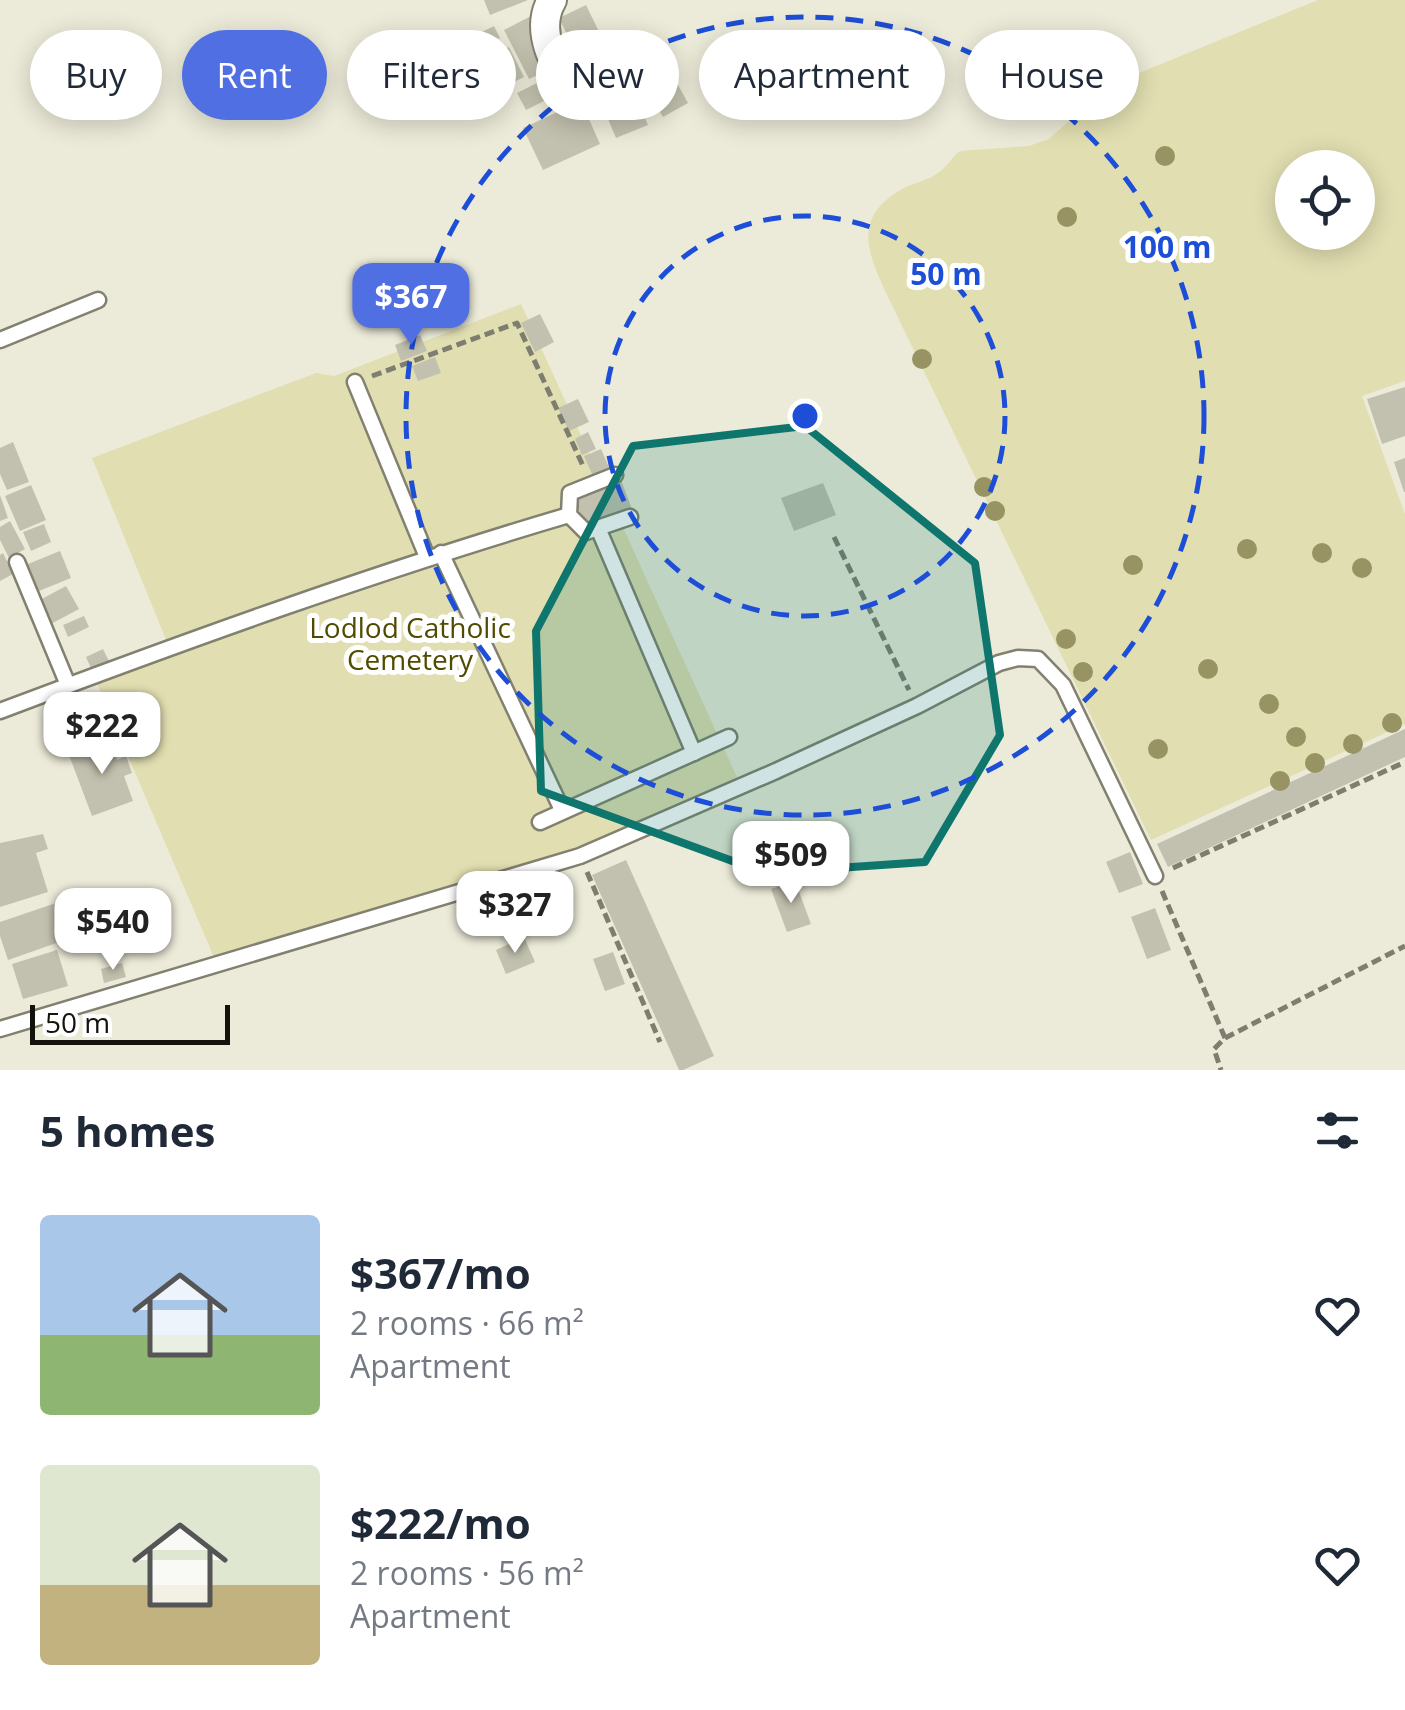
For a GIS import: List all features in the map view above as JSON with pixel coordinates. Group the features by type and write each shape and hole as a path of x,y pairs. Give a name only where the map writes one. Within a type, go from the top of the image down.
{"street":[{"path":"546,30 544,21 552,0"}],"lane":[{"path":"0,340 98,300"},
{"path":"355,382 434,555 562,810"},
{"path":"615,476 570,493 569,515 586,532 630,516"},
{"path":"0,711 204,634 434,555 569,515"},
{"path":"598,528 694,752"},
{"path":"16,562 68,685"},
{"path":"0,1029 580,856 917,706 999,663 1018,658 1038,659 1063,685 1156,876"},
{"path":"540,822 728,737"}],"path":[{"path":"355,382 517,323 591,484"},
{"path":"834,537 917,706"},
{"path":"1224,1038 1156,876 1405,762"},
{"path":"580,856 660,1042"},
{"path":"1221,1070 1214,1048 1224,1038 1405,946"}],"highlighted area":[{"path":"805,426 975,563 1000,735 925,862 765,873 541,791 536,631 633,446"}],"green space":[{"path":"1318,0 1405,0 1405,381 1362,396 1405,514 1405,724 1151,840 888,297 870,252 868,238 875,212 902,189 938,173 960,151 1029,146 1049,139 1070,120 1139,120 1139,73"},
{"name":"Lodlod Catholic Cemetery","path":"521,304 741,786 535,874 527,862 216,962 93,674 167,642 92,458 316,373 334,376"}],"building":[{"path":"484,0 528,0 490,15"},
{"path":"586,5 598,30 565,30 559,18"},
{"path":"533,15 537,30 536,76 529,79 516,54 516,30 504,30"},
{"path":"516,61 524,77 516,81"},
{"path":"536,84 536,105 526,110 517,93"},
{"path":"679,87 688,103 679,108"},
{"path":"540,120 589,120 600,144 543,170 523,128"},
{"path":"608,120 646,120 648,125 616,138"},
{"path":"540,314 554,342 535,352 521,323"},
{"path":"420,335 427,351 401,361 395,345"},
{"path":"435,357 441,373 418,381 412,366"},
{"path":"1405,387 1405,436 1382,444 1367,399"},
{"path":"578,399 589,422 569,431 558,408"},
{"path":"588,432 596,449 582,455 575,439"},
{"path":"13,442 29,482 7,490 0,474 0,448"},
{"path":"601,449 612,474 595,481 584,456"},
{"path":"1405,458 1405,492 1404,492 1394,462"},
{"path":"621,480 633,512 585,529 574,497"},
{"path":"823,483 836,515 794,531 781,498"},
{"path":"31,485 46,520 20,531 5,496"},
{"path":"0,495 8,518 0,521"},
{"path":"10,521 25,549 9,558 0,540 0,527"},
{"path":"44,524 51,542 31,551 23,532"},
{"path":"60,551 71,578 39,591 28,564"},
{"path":"3,553 13,574 0,581 0,555"},
{"path":"66,586 79,609 51,624 38,601"},
{"path":"84,616 89,627 68,637 63,625"},
{"path":"103,649 111,665 93,673 86,657"},
{"path":"1405,729 1405,757 1168,867 1157,844"},
{"path":"110,740 117,760 126,756 132,773 124,776 133,801 92,816 69,755"},
{"path":"43,834 48,849 36,853 48,892 0,907 0,843"},
{"path":"1130,852 1143,884 1119,893 1106,862"},
{"path":"626,860 714,1056 683,1070 679,1070 592,875"},
{"path":"795,881 811,924 787,932 771,889"},
{"path":"56,903 68,939 8,960 0,922"},
{"path":"1155,908 1171,950 1147,959 1131,917"},
{"path":"524,937 535,962 506,974 496,950"},
{"path":"57,950 68,986 23,999 12,964"},
{"path":"613,952 625,984 605,991 593,959"},
{"path":"122,963 126,977 104,983 101,969"}]}
